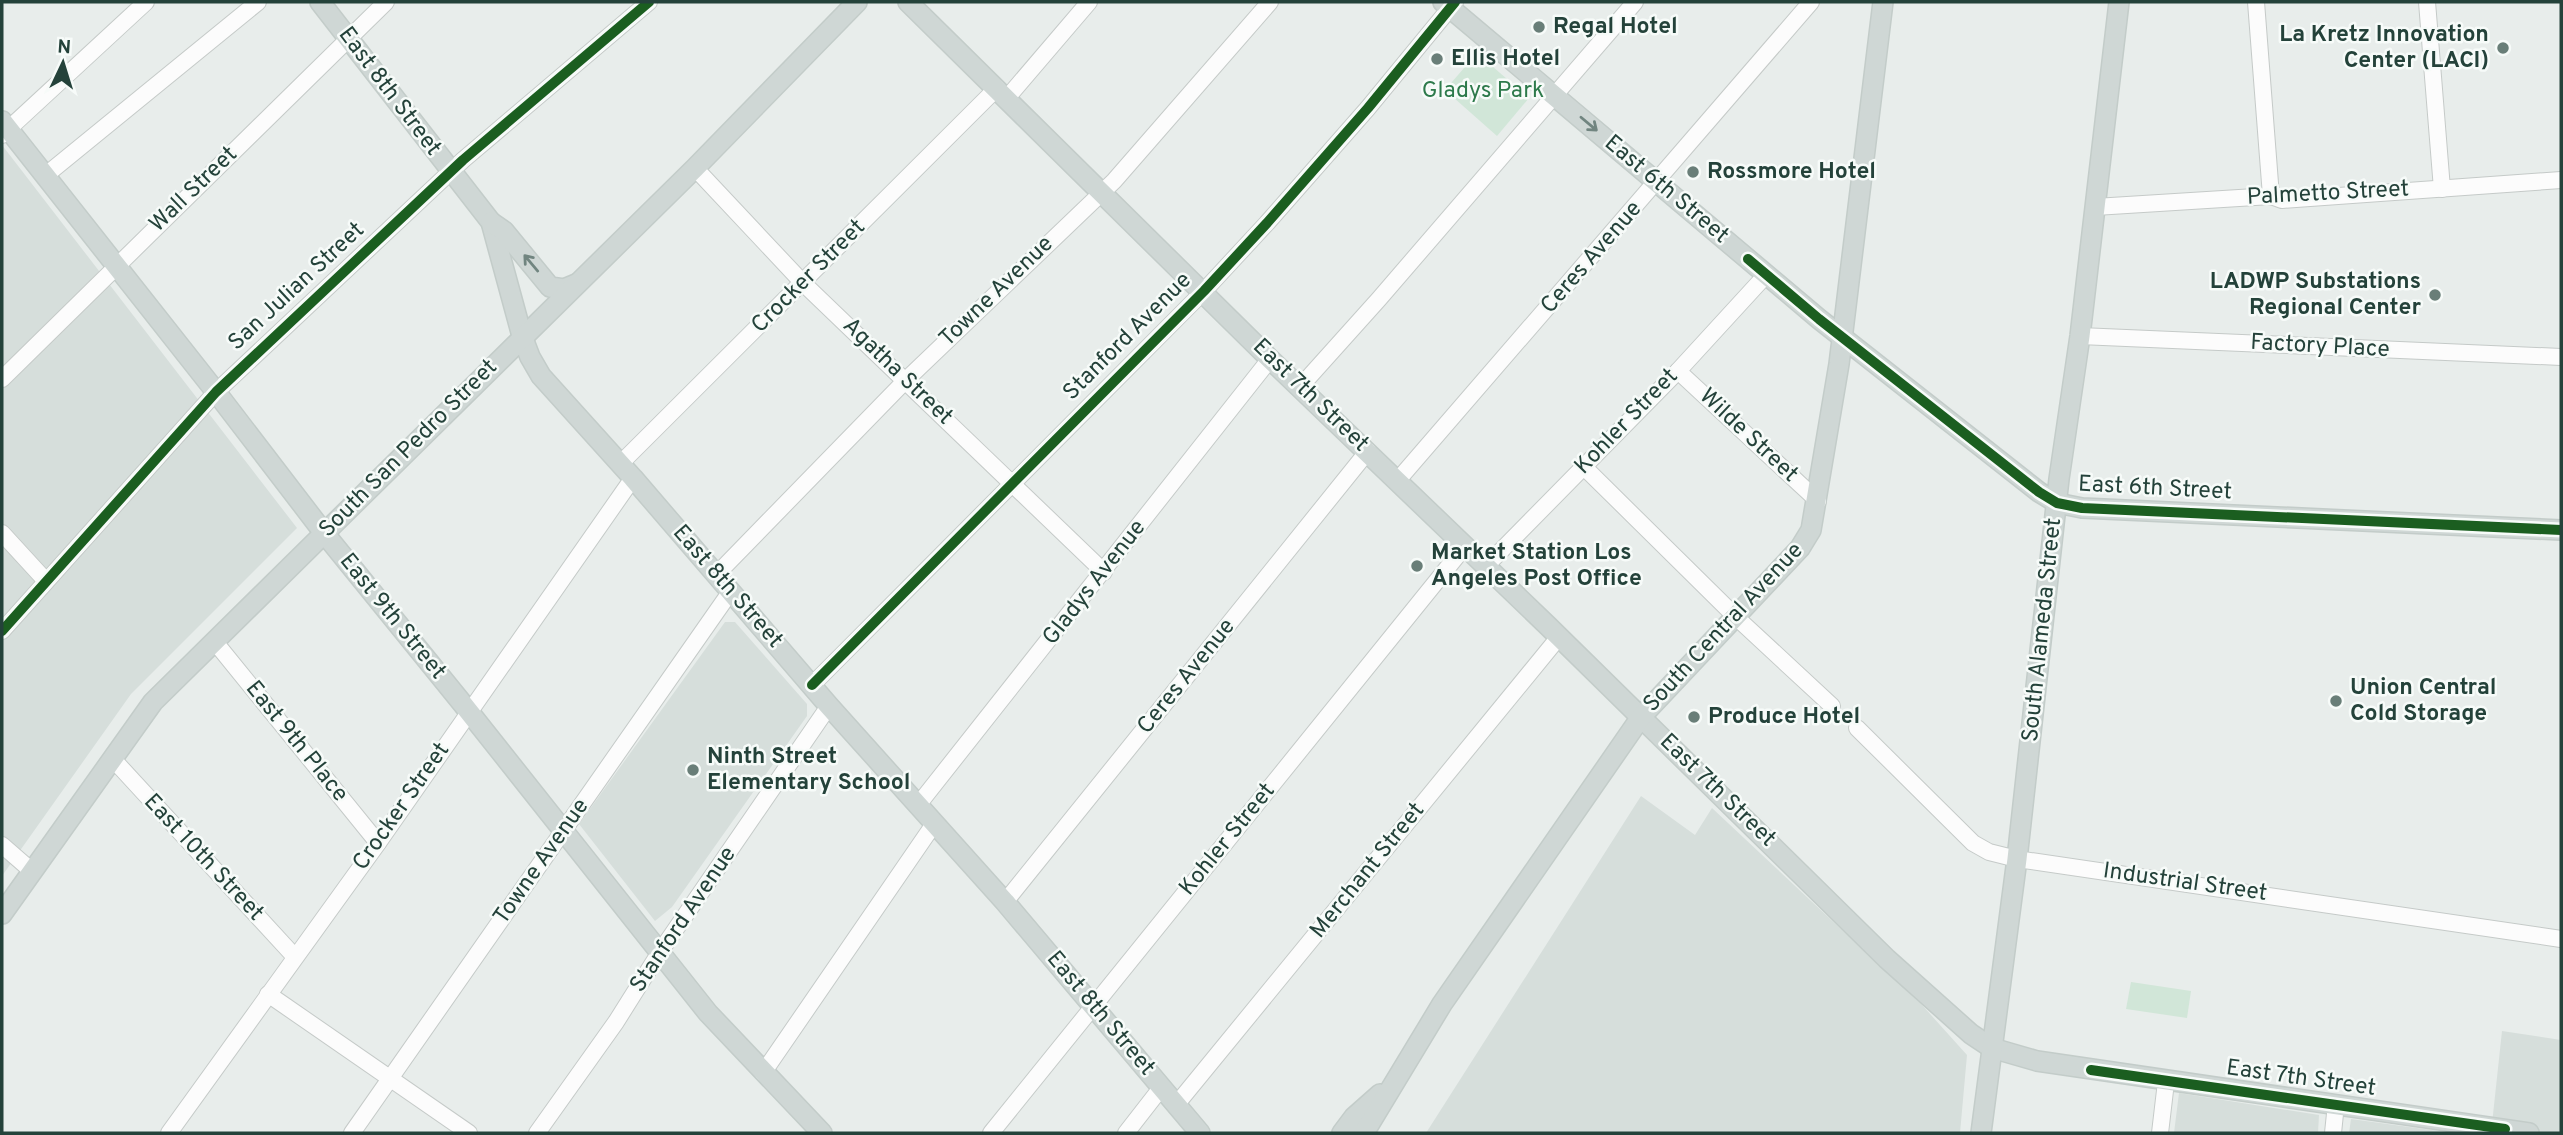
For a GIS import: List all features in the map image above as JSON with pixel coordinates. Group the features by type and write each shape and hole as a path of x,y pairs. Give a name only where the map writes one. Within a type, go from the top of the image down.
{"main road":[{"name":"East 8th Street","path":"320,2 491,222 522,336 530,358 541,376 634,478 829,706 1005,902 1200,1133"},
{"name":"East 7th Street","path":"908,2 1270,359 1642,717 1887,959 1942,1010 1992,1048 2037,1061 2166,1082 2529,1133"},
{"name":"South Central Avenue","path":"1364,1133 1442,1004 1642,717 1737,618 1800,548 1811,530 1818,500 1842,337 1882,2"},
{"name":"South Alameda Street","path":"1981,1133 2017,859 2057,503 2080,336 2119,2"},
{"name":"East 6th Street","path":"1449,4 1766,275 2002,464 2057,503 2082,508 2561,530"},
{"name":"South San Pedro Street","path":"2,914 153,702 695,168 852,6"},
{"name":"East 9th Street","path":"4,128 46,175 324,533 708,1013 822,1133"},
{"path":"491,222 504,231 550,287 564,289 576,284"},
{"path":"1342,1133 1354,1117 1393,1081"}],"street":[{"path":"4,128 146,2"},
{"path":"46,175 258,2"},
{"name":"Wall Street","path":"2,379 386,2"},
{"name":"San Julian Street","path":"2,631 216,392 450,172 649,2"},
{"name":"Crocker Street","path":"620,464 803,283 1002,93 1089,2"},
{"name":"Towne Avenue","path":"717,574 906,380 1138,155 1270,2"},
{"path":"1300,387 1635,2"},
{"name":"Ceres Avenue","path":"1398,480 1811,2"},
{"path":"2256,2 2271,197"},
{"path":"2427,2 2442,189"},
{"name":"Stanford Avenue","path":"812,685 1204,291 1359,119 1449,4"},
{"name":"Agatha Street","path":"695,168 803,283 1104,572"},
{"name":"Palmetto Street","path":"2095,207 2271,197 2282,200 2561,180"},
{"name":"Kohler Street","path":"1486,566 1678,371 1766,275"},
{"name":"Factory Place","path":"2080,336 2561,357"},
{"name":"Gladys Avenue","path":"918,805 1270,359"},
{"name":"Wilde Street","path":"1678,371 1818,500"},
{"name":"Ceres Avenue","path":"1005,902 1368,451"},
{"path":"1584,467 1737,618 1832,706"},
{"name":"Crocker Street","path":"169,1133 378,843 634,478"},
{"path":"2,533 46,581"},
{"name":"Kohler Street","path":"991,1133 1465,547"},
{"name":"Towne Avenue","path":"352,1133 731,591"},
{"name":"Merchant Street","path":"1176,1105 1559,637"},
{"name":"East 9th Place","path":"215,642 378,843"},
{"name":"Stanford Avenue","path":"537,1133 616,1022 660,952 829,706"},
{"name":"Industrial Street","path":"1857,729 1973,843 1989,852 2017,859 2561,939"},
{"name":"East 10th Street","path":"112,758 295,957"},
{"path":"764,1073 934,824"},
{"path":"2,845 33,872"},
{"path":"268,995 469,1133"},
{"path":"2160,1133 2166,1082"},
{"path":"1126,1133 1161,1088"},
{"path":"2333,1133 2336,1104"}],"shaded area":[{"path":"2,145 297,528 131,694 2,876"},
{"name":"Ninth Street Elementary School","path":"725,622 735,622 807,704 807,716 672,907 655,921 579,824"},
{"path":"1641,796 1695,835 1712,808 1922,1005 1967,1055 1960,1133 1426,1133"},
{"path":"2502,1031 2561,1040 2561,1133 2491,1133"},
{"path":"2179,1093 2319,1115 2318,1133 2174,1133"},
{"path":"2351,1119 2453,1133 2349,1133"}],"green space":[{"name":"Gladys Park","path":"1477,53 1529,98 1497,136 1445,90"},
{"path":"2131,982 2191,991 2187,1018 2126,1009"}],"cycle path":[{"path":"2,631 216,392 463,160 649,2"},
{"path":"812,685 1204,291 1368,108 1455,2"},
{"path":"1748,259 1819,319 2039,492 2057,503 2082,508 2561,530"},
{"path":"2091,1070 2505,1129"}],"place":[{"name":"Regal Hotel","path":"1539,27"},
{"name":"La Kretz Innovation Center (LACI)","path":"2503,48"},
{"name":"Ellis Hotel","path":"1437,59"},
{"name":"Rossmore Hotel","path":"1693,172"},
{"name":"LADWP Substations Regional Center","path":"2435,295"},
{"name":"Market Station Los Angeles Post Office","path":"1417,566"},
{"name":"Union Central Cold Storage","path":"2336,701"},
{"name":"Produce Hotel","path":"1694,717"},
{"name":"Ninth Street Elementary School","path":"693,770"}]}
